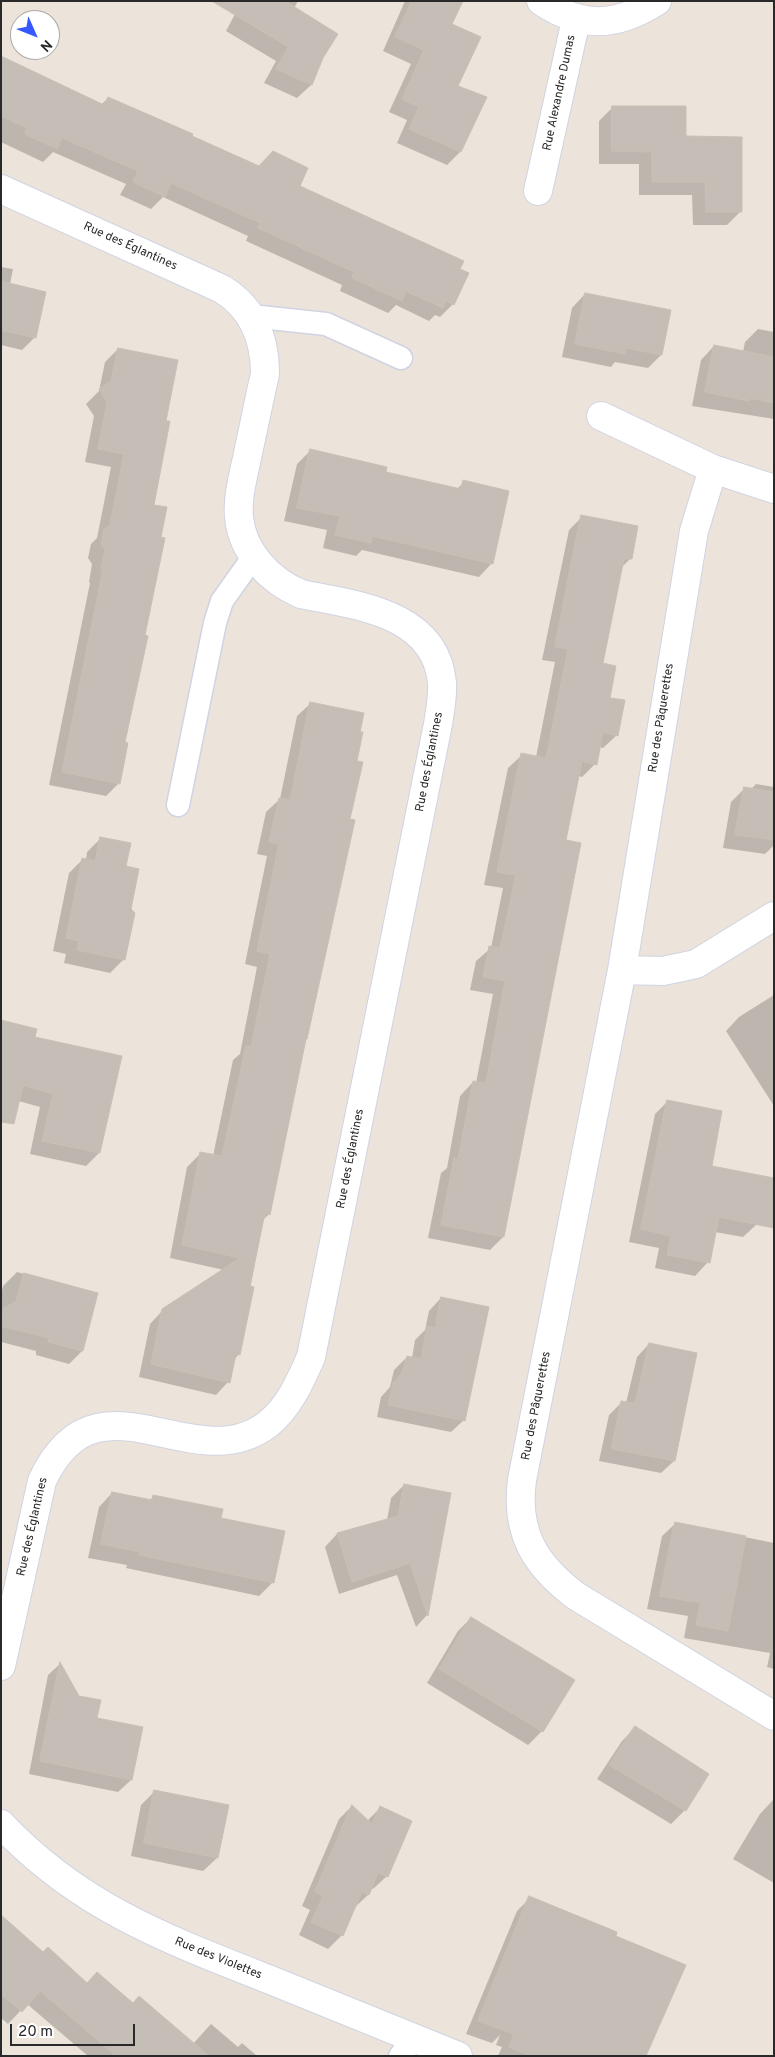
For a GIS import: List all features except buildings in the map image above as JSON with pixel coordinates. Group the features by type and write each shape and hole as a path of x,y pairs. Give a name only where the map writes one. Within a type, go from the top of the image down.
{"street":[{"path":"541,1 576,20"},
{"name":"Rue Alexandre Dumas","path":"538,192 576,20 597,22 618,20 656,1"},
{"name":"Rue des Églantines","path":"1,189 222,289 241,303 251,316 262,337 265,374 239,507 242,531 254,556 271,576 290,590 379,611 402,622 423,639 432,653 442,682 436,734 311,1357 290,1399 280,1412 268,1424 246,1435 223,1442 202,1441 127,1424 112,1425 84,1433 59,1451 49,1465 42,1480 1,1666"},
{"path":"601,416 713,469 774,489"},
{"name":"Rue des Pâquerettes","path":"713,469 694,531 622,970 522,1480 520,1508 522,1522 538,1561 560,1584 576,1596 774,1716"},
{"path":"622,970 664,971 696,964 774,916"},
{"name":"Rue des Violettes","path":"1,1824 27,1849 72,1885 144,1928 408,2047 458,2056"}],"lane":[{"path":"251,316 326,324 400,358"},
{"path":"178,805 215,623 222,601 254,556"}]}
